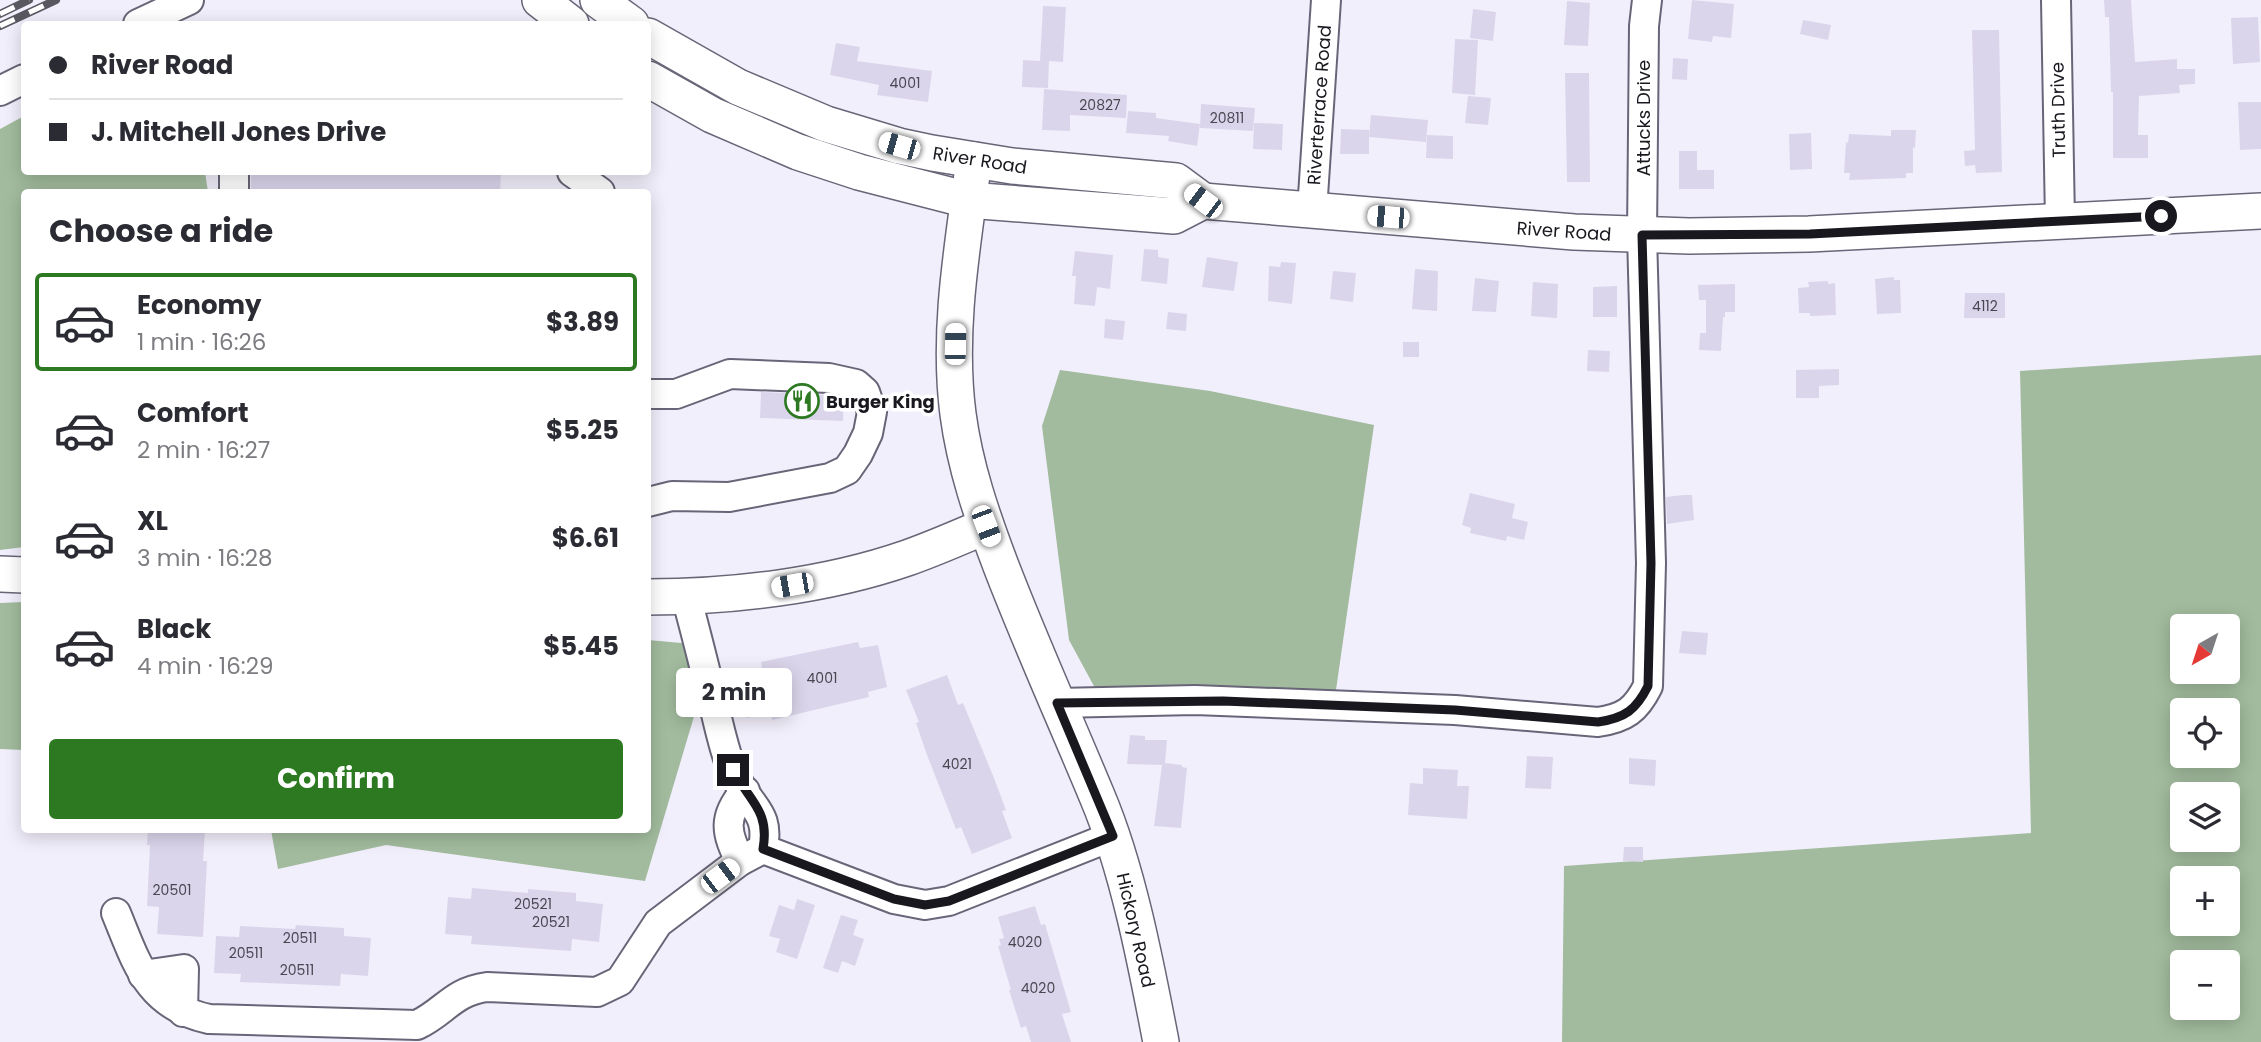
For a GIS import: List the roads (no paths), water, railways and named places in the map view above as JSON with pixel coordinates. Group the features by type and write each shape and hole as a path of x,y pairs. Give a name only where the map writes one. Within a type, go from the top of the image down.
{"main road":[{"path":"540,0 567,21"},
{"path":"598,0 627,21"},
{"name":"River Road","path":"651,38 738,86 826,124 899,146 974,160 1094,175 1176,181 1203,201 1574,232 1642,235 1810,234 2261,211"},
{"path":"651,81 712,116 798,152 859,172 968,200 1174,216 1203,201"},
{"name":"Hickory Road","path":"974,160 956,305 956,389 964,453 986,526 1050,688 1113,836 1161,1042"},
{"path":"651,597 771,589 849,575 905,559 986,526"},
{"path":"0,575 21,575"}],"street":[{"path":"144,21 189,0"},
{"name":"Riverterrace Road","path":"1312,211 1326,0"},
{"name":"Attucks Drive","path":"1050,688 1223,701 1455,710 1598,722 1616,719 1632,710 1642,699 1648,686 1651,563 1642,235 1644,26 1647,0"},
{"name":"Truth Drive","path":"2056,0 2060,220"},
{"path":"0,91 21,80"},
{"path":"576,175 596,189"},
{"path":"651,394 676,394 730,374 828,378 856,383 866,391 872,412 862,447 847,470 830,478 729,497 672,496 651,501"},
{"path":"116,913 143,975 163,1000 183,1012 209,1019 404,1026 430,1018 456,996 471,989 487,987 597,992 620,981 658,923 751,855 766,835 759,809 745,791 727,755 687,596"},
{"path":"751,855 894,899 925,905 949,901 1113,836"}],"railway":[{"path":"0,14 29,0"},
{"path":"0,26 56,0"}],"place":[{"name":"Burger King","path":"802,401"}]}
